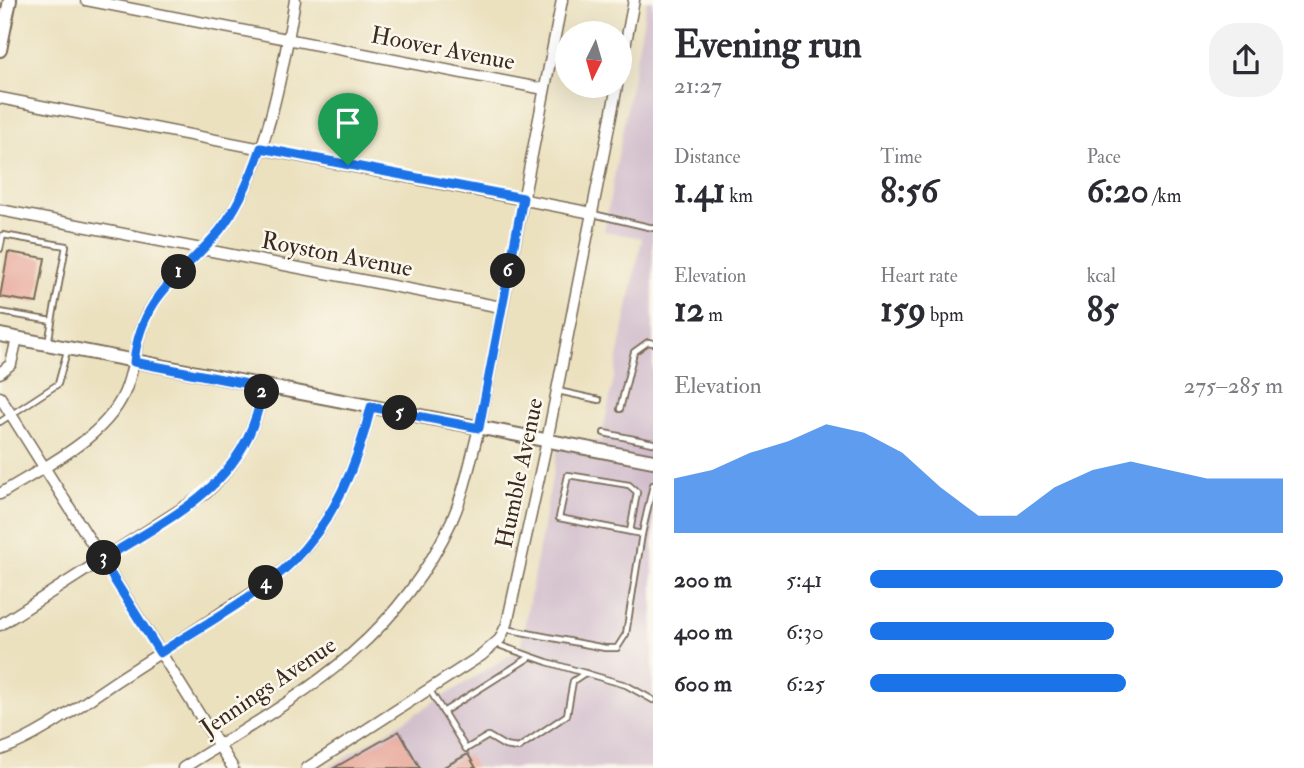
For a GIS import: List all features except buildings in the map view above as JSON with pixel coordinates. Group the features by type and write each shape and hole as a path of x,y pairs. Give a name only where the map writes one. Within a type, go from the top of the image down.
{"street":[{"name":"Hoover Avenue","path":"86,0 544,89"},
{"path":"0,494 89,437 106,422 125,393 143,320 172,279 222,227 249,181 261,148 295,0"},
{"name":"Jennings Avenue","path":"183,768 312,687 356,652 385,622 415,584 453,518 479,428 562,0"},
{"path":"630,21 634,0"},
{"path":"1,41 6,1"},
{"path":"0,98 592,213"},
{"name":"Humble Avenue","path":"307,768 482,655 495,644 505,629 511,613 547,441 615,98"},
{"name":"Royston Avenue","path":"0,210 501,307"},
{"path":"0,335 653,461"},
{"path":"0,373 11,364 17,338"},
{"path":"0,625 195,501 221,478 249,437 263,387"},
{"path":"0,397 233,768"},
{"path":"0,750 26,738 160,653 265,584 291,563 335,504 353,470 363,443 371,407"}],"lane":[{"path":"592,213 653,228"},
{"path":"0,249 3,234 66,246 48,345"},
{"path":"0,312 52,321"},
{"path":"620,409 634,352 648,342 653,343"},
{"path":"0,422 58,384 68,349"},
{"path":"557,391 598,400"},
{"path":"604,433 653,443"},
{"path":"630,532 637,492 629,485 568,475 559,518 630,532 642,534"},
{"path":"505,629 617,648 626,634 653,485"},
{"path":"495,644 626,685 652,702"},
{"path":"443,712 530,656"},
{"path":"429,688 466,749 488,736 505,746 519,748 567,715 573,681 585,673"}],"shaded area":[{"path":"647,0 653,0 653,768 328,768 520,649 560,436 601,442 642,238 604,231 629,98 632,98 632,81"}],"route":[{"path":"261,148 348,165 523,198 479,428 371,407 363,443 353,470 326,520 307,545 291,563 265,584 160,653 102,560 195,501 221,478 249,437 263,387 134,362 139,330 161,292 209,242 237,205 261,148"}]}
